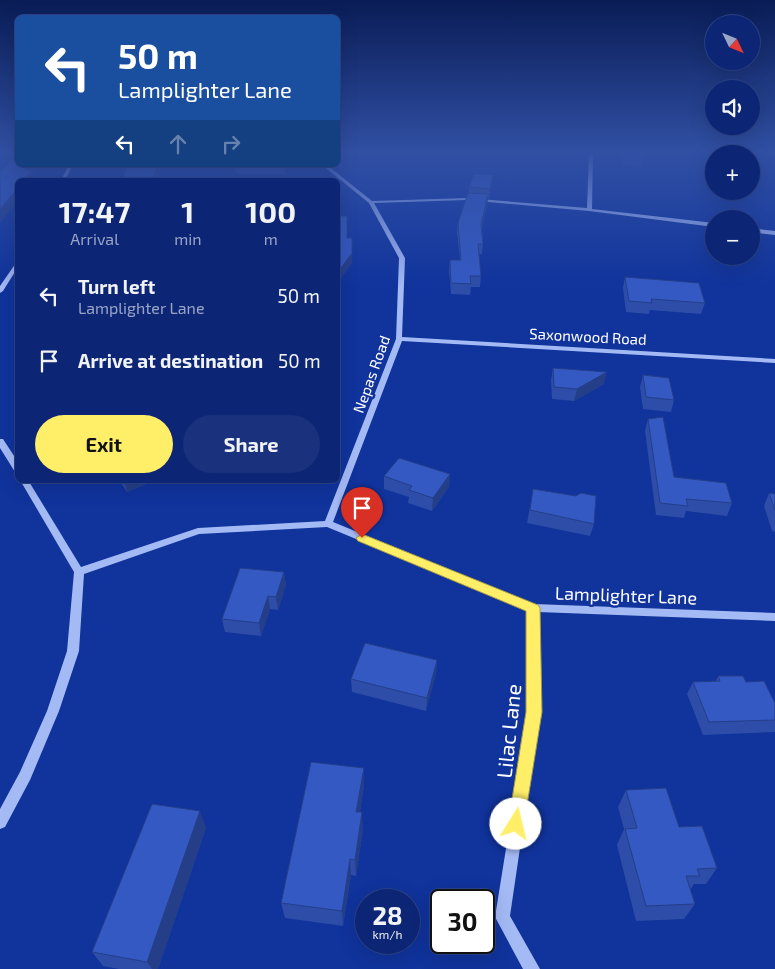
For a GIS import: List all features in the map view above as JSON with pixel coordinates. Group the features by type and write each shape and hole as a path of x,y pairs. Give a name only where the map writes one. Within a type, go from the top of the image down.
{"street":[{"name":"Nepas Road","path":"328,524 399,339 402,258 371,202 365,197"},
{"path":"589,197 589,210"},
{"path":"371,202 467,199 589,210 705,224"},
{"path":"760,231 775,233"},
{"path":"0,291 15,267"},
{"name":"Saxonwood Road","path":"399,339 775,361"},
{"path":"0,441 15,465"},
{"path":"0,822 25,776 53,711 72,651 79,572 26,483"},
{"name":"Lamplighter Lane","path":"79,572 198,531 328,524 533,608 775,617"},
{"name":"Lilac Lane","path":"532,969 502,917 534,712 533,608"}],"building":[{"path":"0,197 10,197 0,209"},
{"path":"467,197 487,197 481,225 483,244 478,244 481,276 470,276 471,284 451,283 450,260 461,260 458,223"},
{"path":"340,216 347,216 347,238 352,238 352,253 340,269"},
{"path":"625,277 699,283 705,303 651,299 652,303 629,301"},
{"path":"553,368 607,372 577,389 554,387"},
{"path":"643,375 669,378 674,400 646,397"},
{"path":"663,417 674,477 726,483 732,503 686,499 688,506 660,503 648,419"},
{"path":"399,458 450,474 433,498 409,490 412,486 384,476"},
{"path":"533,489 576,496 581,493 596,496 594,524 530,510"},
{"path":"769,493 775,494 775,510"},
{"path":"240,568 284,572 276,597 268,596 259,623 222,619"},
{"path":"365,643 437,660 427,698 351,679"},
{"path":"718,676 743,676 746,682 764,681 775,703 775,720 709,722 693,682 720,681"},
{"path":"311,762 364,768 356,812 362,812 355,860 350,859 342,911 281,903"},
{"path":"666,788 679,827 702,826 717,868 697,869 700,876 686,876 695,904 646,906 625,829 637,828 626,790"},
{"path":"152,804 200,811 147,962 92,952"}],"route":[{"path":"362,538 533,608 534,712 516,824"}]}
